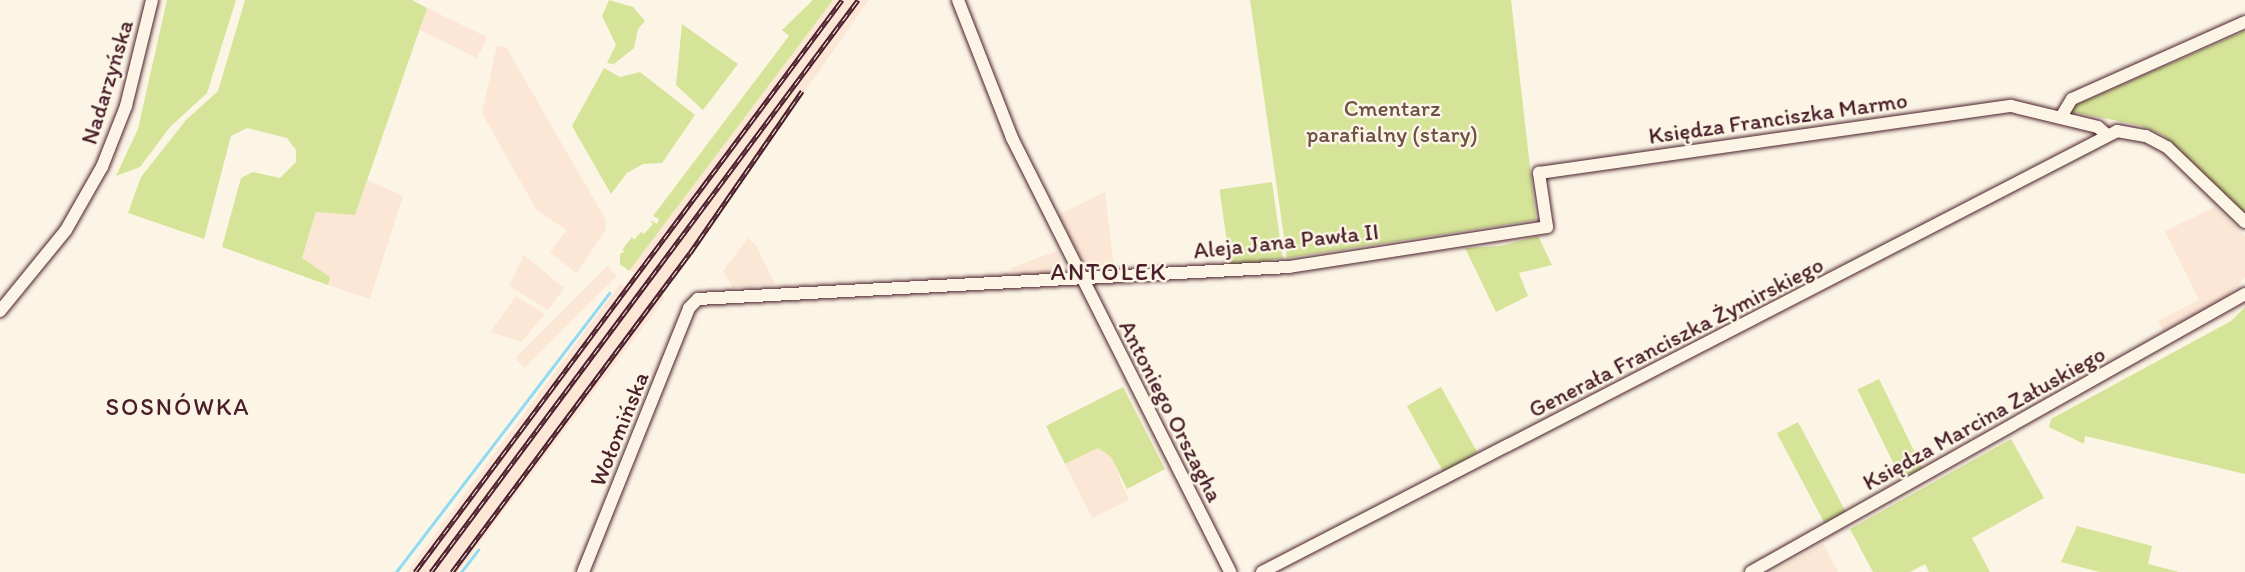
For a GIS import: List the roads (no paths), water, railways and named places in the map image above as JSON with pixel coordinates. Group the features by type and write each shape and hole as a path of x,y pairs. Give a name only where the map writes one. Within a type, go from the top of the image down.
{"street":[{"name":"Nadarzyńska","path":"0,311 66,230 102,167 126,106 152,0"},
{"name":"Antoniego Orszagha","path":"958,0 1008,129 1079,279 1230,572"},
{"path":"2245,22 2072,99 2062,117 2098,127 2107,135 2117,131 2157,140 2245,222"},
{"name":"Księdza Franciszka Marmo","path":"1547,227 1539,173 2023,107 2062,117"},
{"name":"Generała Franciszka Żymirskiego","path":"1262,572 2071,159 2107,135"},
{"name":"Aleja Jana Pawła II","path":"693,301 1283,267 1547,227"},
{"name":"Księdza Marcina Załuskiego","path":"1751,572 2242,295"},
{"name":"Wołomińska","path":"583,572 693,301"}],"waterway":[{"path":"396,572 609,293"},
{"path":"461,572 478,550"}],"railway":[{"path":"415,572 842,0"},
{"path":"431,572 858,0"},
{"path":"452,572 690,253 802,91"}],"district":[{"name":"ANTOLEK","path":"1109,272"},
{"name":"SOSNÓWKA","path":"178,407"}],"park label":[{"name":"Cmentarz parafialny (stary)","path":"1392,121"}]}
